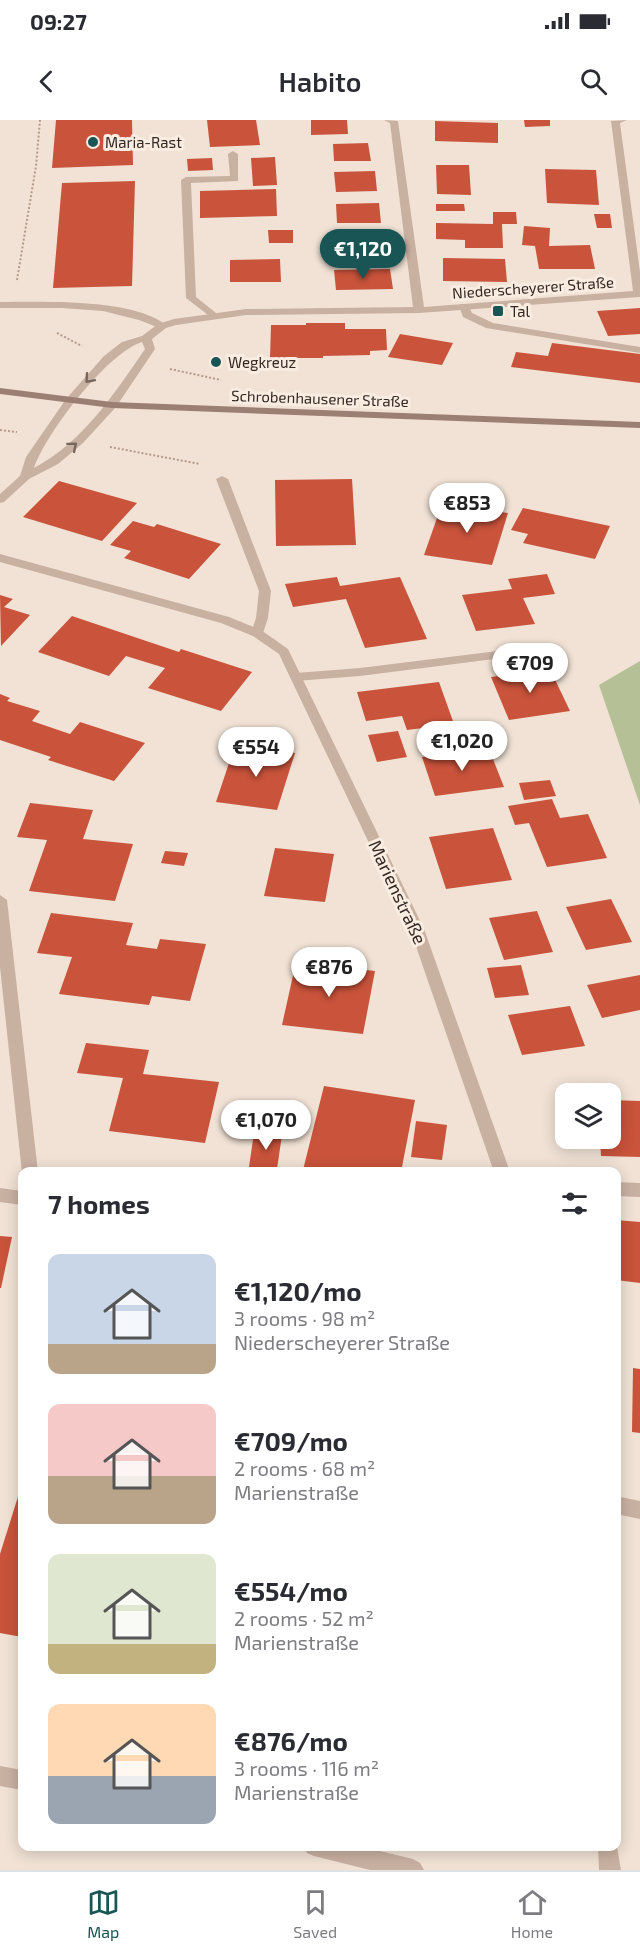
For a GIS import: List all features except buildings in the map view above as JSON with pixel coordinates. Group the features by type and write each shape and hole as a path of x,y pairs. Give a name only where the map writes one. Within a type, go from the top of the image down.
{"main road":[{"name":"Schrobenhausener Straße","path":"0,391 112,405 640,424"}],"street":[{"path":"388,120 394,121 419,310"},
{"path":"623,120 615,121 639,294"},
{"path":"212,315 191,298 186,180 235,179 233,154"},
{"name":"Niederscheyerer Straße","path":"25,477 32,457 70,401 108,358 126,344 146,338 162,326 212,315 297,310 419,310 639,294"},
{"path":"0,305 73,304 101,307 132,314 162,326"},
{"path":"464,306 467,315 489,326 640,350"},
{"path":"0,500 25,477 54,462 79,441 112,405 150,350 146,338"},
{"path":"222,479 265,591 262,618 257,633"},
{"name":"Marienstraße","path":"0,558 225,620 257,633 284,652 417,929 500,1167"},
{"path":"296,677 360,672 506,654"},
{"path":"0,900 29,1167"},
{"path":"621,1189 640,1190"},
{"path":"0,1195 18,1197"},
{"path":"621,1506 640,1510"},
{"path":"0,1776 18,1779"},
{"path":"334,1851 412,1870"},
{"path":"608,1851 610,1870"}],"path":[{"path":"13,305 36,166 40,120"},
{"path":"0,429 47,436"},
{"path":"79,441 198,463 214,468 222,479"}],"green space":[{"path":"640,661 640,805 599,685"}],"place":[{"name":"Maria-Rast","path":"93,142"},
{"name":"Tal","path":"498,311"},
{"name":"Wegkreuz","path":"216,362"}]}
